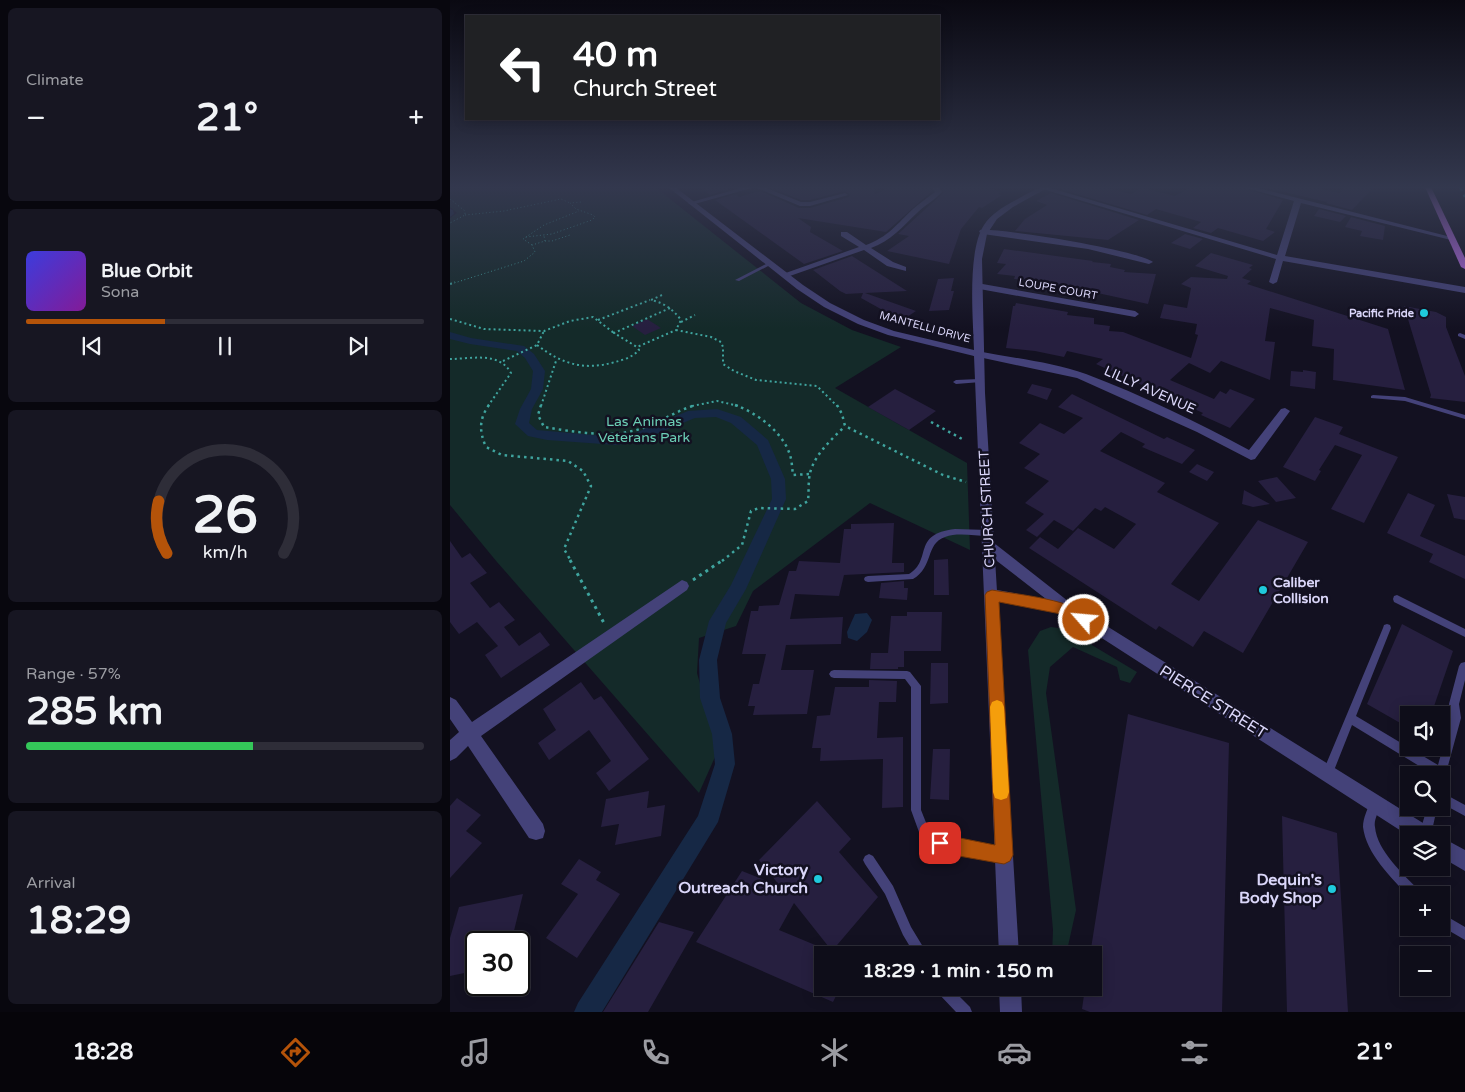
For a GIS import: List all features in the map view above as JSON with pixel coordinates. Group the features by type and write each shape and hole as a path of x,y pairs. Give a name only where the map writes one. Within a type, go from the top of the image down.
{"main road":[{"path":"1449,234 1465,267"}],"street":[{"name":"MANTELLI DRIVE","path":"731,234 812,296 861,322 911,339 977,354"},
{"path":"844,234 890,264 903,269"},
{"path":"784,275 866,248 892,234"},
{"name":"CHURCH STREET","path":"982,234 977,286 977,354 992,595 1009,946"},
{"path":"998,234 1119,252 1150,262"},
{"path":"1200,234 1280,258 1465,290"},
{"path":"1273,282 1287,234"},
{"path":"1436,234 1451,238"},
{"name":"LOUPE COURT","path":"977,286 1135,314"},
{"name":"LILLY AVENUE","path":"977,354 1046,367 1081,376 1201,429 1251,456 1285,411"},
{"path":"988,540 1069,610"},
{"path":"450,752 469,734 682,586"},
{"name":"PIERCE STREET","path":"992,595 1069,610 1410,826"},
{"path":"450,705 536,831"},
{"path":"1450,852 1465,861"},
{"path":"1010,996 1011,1012"}],"lane":[{"path":"737,280 770,264"},
{"path":"956,382 979,381"},
{"path":"1373,397 1405,399 1465,416"},
{"path":"868,579 916,575 921,571 931,541 946,533 988,540"},
{"path":"1397,599 1465,633"},
{"path":"1327,774 1387,628"},
{"path":"1443,766 1456,718 1454,704 1464,666"},
{"path":"834,674 907,675 916,686 916,810 927,839 953,847 1004,855"},
{"path":"1350,718 1428,766"},
{"path":"1450,802 1465,811"},
{"path":"1375,804 1368,826 1377,848 1407,886"},
{"path":"869,860 889,890 907,931 916,946"},
{"path":"1450,924 1465,934"},
{"path":"951,996 966,1012"}],"path":[{"path":"450,284 524,261 535,252 532,245 523,240 530,234"},
{"path":"526,237 549,234"},
{"path":"532,245 570,235"},
{"path":"544,236 545,241"},
{"path":"598,320 662,295"},
{"path":"651,300 677,313 681,320 680,323"},
{"path":"614,333 670,308"},
{"path":"676,330 680,323 695,315"},
{"path":"450,319 484,329 544,331 586,317 598,320 614,333 637,347"},
{"path":"637,347 676,330 711,337 721,342 723,347 723,364 743,376 763,382 817,386 824,390 845,418 846,426"},
{"path":"503,361 537,345 544,331"},
{"path":"537,345 556,361 578,367 606,365 637,353 639,350 637,347"},
{"path":"450,359 493,359 503,361 509,366 511,374 485,410 480,423 480,435 486,447 502,455 568,461 583,471 591,486 564,549 611,636"},
{"path":"556,361 538,415 544,427 562,430 621,433 635,431 691,406 722,401 734,404 763,420 777,432 789,452 793,475 809,474"},
{"path":"931,422 964,440"},
{"path":"682,586 720,564 742,545 751,511 769,508 795,509 808,501 809,474 822,449 846,426"},
{"path":"846,426 860,435 910,457 941,475 966,482"}],"green space":[{"name":"Las Animas Veterans Park","path":"450,234 714,234 801,303 852,330 901,347 835,388 967,463 970,550 870,503 753,591 736,626 699,638 697,673 714,733 715,757 699,793 497,562 450,505"},
{"path":"1051,627 1065,629 1137,672 1130,683 1120,680 1117,667 1073,647 1050,667 1046,693 1076,910 1068,946 1052,946 1053,930 1028,650 1040,631"}],"water":[{"path":"867,613 872,620 867,632 857,641 848,638 847,632 855,614"}],"building":[{"path":"763,234 814,234 843,251 804,264"},
{"path":"899,234 959,234 949,264 887,251 909,236"},
{"path":"1048,234 1117,234 1108,240"},
{"path":"1185,234 1203,239 1190,249 1171,243"},
{"path":"1240,234 1272,234 1263,241"},
{"path":"1361,234 1384,234 1383,240 1360,236"},
{"path":"1004,249 1111,264 1110,267 1125,270 1124,272 1156,274 1148,304 1093,292 1035,284 1037,281 1014,279 1015,276 997,274 1006,264 997,263"},
{"path":"1211,253 1253,265 1249,268 1252,269 1242,278 1251,281 1247,284 1388,329 1405,390 1333,380 1334,349 1312,346 1314,320 1270,308 1265,341 1275,342 1270,380 1221,361 1210,373 1189,363 1170,380 1214,399 1220,391 1226,394 1230,389 1255,399 1230,428 1201,415 1203,413 1096,364 1103,359 1067,351 1064,357 1006,348 1013,306 1016,303 1068,312 1067,315 1094,318 1094,324 1110,326 1109,331 1123,332 1191,358 1198,335 1195,334 1197,324 1160,318 1164,304 1187,308 1191,288 1181,284 1191,277 1227,279 1228,276 1195,266"},
{"path":"852,256 907,291 865,293 916,311 904,319 888,313 861,298 863,293 846,294 813,270"},
{"path":"954,278 951,291 954,291 949,310 929,311 938,279"},
{"path":"1404,306 1436,312 1446,317 1446,327 1465,376 1465,402 1430,398 1431,395"},
{"path":"647,319 661,328 645,335 632,326"},
{"path":"1303,370 1316,372 1315,389 1290,386 1291,371 1303,372"},
{"path":"1032,384 1052,389 1047,400 1027,393"},
{"path":"895,389 936,411 909,430 868,407"},
{"path":"1072,394 1164,439 1167,437 1195,450 1182,464 1142,447 1145,444 1121,432 1100,451 1165,483 1157,492 1219,523 1171,584 1199,601 1258,520 1308,542 1243,653 1204,631 1193,647 1159,626 1156,630 1029,548 1040,537 1058,549 1078,528 1114,549 1136,524 1105,507 1101,511 1095,508 1073,531 1054,520 1037,537 1026,530 1044,514 1025,503 1049,481 1024,468 1040,454 1019,443 1040,423 1064,434 1083,418 1058,407"},
{"path":"1315,417 1343,427 1339,434 1398,457 1364,523 1331,509 1362,455 1335,445 1319,470 1321,471 1315,481 1283,467"},
{"path":"1197,464 1214,472 1207,481 1189,472"},
{"path":"1277,477 1296,498 1276,502 1258,481"},
{"path":"1244,490 1270,504 1253,507 1242,504"},
{"path":"1408,493 1435,505 1420,536 1465,556 1465,579 1429,562 1433,554 1387,533"},
{"path":"1447,494 1465,497 1465,520 1454,518"},
{"path":"894,523 892,563 904,563 904,572 844,575 839,596 795,594 790,619 843,617 841,644 786,645 781,670 814,670 807,714 753,715 755,706 748,706 753,684 759,684 766,654 742,654 751,611 758,611 759,606 779,605 789,571 796,571 799,561 840,563 844,529 851,529 851,524"},
{"path":"450,541 462,558 470,553 487,573 470,583 490,608 499,602 515,620 504,627 519,646 540,632 550,645 501,678 485,655 498,646 477,622 459,634 450,622"},
{"path":"948,559 949,595 934,595 934,560"},
{"path":"904,581 904,588 908,588 907,600 879,598 881,583"},
{"path":"907,612 942,612 941,651 904,651 904,667 898,667 898,669 870,669 871,653 888,653 891,616 907,616"},
{"path":"1402,624 1453,651 1434,706 1400,706 1400,723 1367,704"},
{"path":"931,663 948,663 948,703 930,704"},
{"path":"869,680 897,681 896,702 879,702 877,738 903,737 903,807 882,808 883,759 820,761 821,748 812,748 817,716 830,715 835,687 869,687"},
{"path":"581,682 594,700 601,696 649,759 609,791 596,773 611,761 589,730 549,760 538,743 556,730 543,709"},
{"path":"1128,714 1229,743 1222,1012 1090,1012 1082,1009 1084,996 1102,996 1102,946 1091,946"},
{"path":"933,749 950,749 949,800 930,799"},
{"path":"649,791 647,808 665,805 661,836 615,845 619,824 601,827 606,799"},
{"path":"457,798 481,815 466,831 482,843 450,878 450,806"},
{"path":"817,801 851,839 839,852 878,897 836,946 828,946 794,903 779,930 818,946 814,946 814,994 696,942 742,871 780,886 759,860"},
{"path":"1282,816 1337,833 1348,1012 1287,1012"},
{"path":"579,859 601,872 596,880 620,894 577,958 546,938 578,894 561,884"},
{"path":"523,894 514,931 465,931 465,973 450,976 450,938 459,907"},
{"path":"659,922 694,932 648,1012 603,1012"},
{"path":"819,996 836,996 833,1002"}],"waterway":[{"path":"450,335 470,341 520,348 530,356 539,371 537,389 526,409 522,424 533,433 547,436 616,441 632,439 693,414 717,413 736,420 763,443 778,479 779,499 738,589 718,621 708,660 710,698 722,734 725,764 707,822 587,1012"}],"slow traffic":[{"path":"997,707 1001,792"}],"place":[{"name":"Pacific Pride","path":"1424,313"},
{"name":"Caliber Collision","path":"1263,590"},
{"name":"Victory Outreach Church","path":"818,879"},
{"name":"Dequin's Body Shop","path":"1332,889"}],"route":[{"path":"940,843 953,847 1004,855 992,595 1069,610 1084,620"}]}
